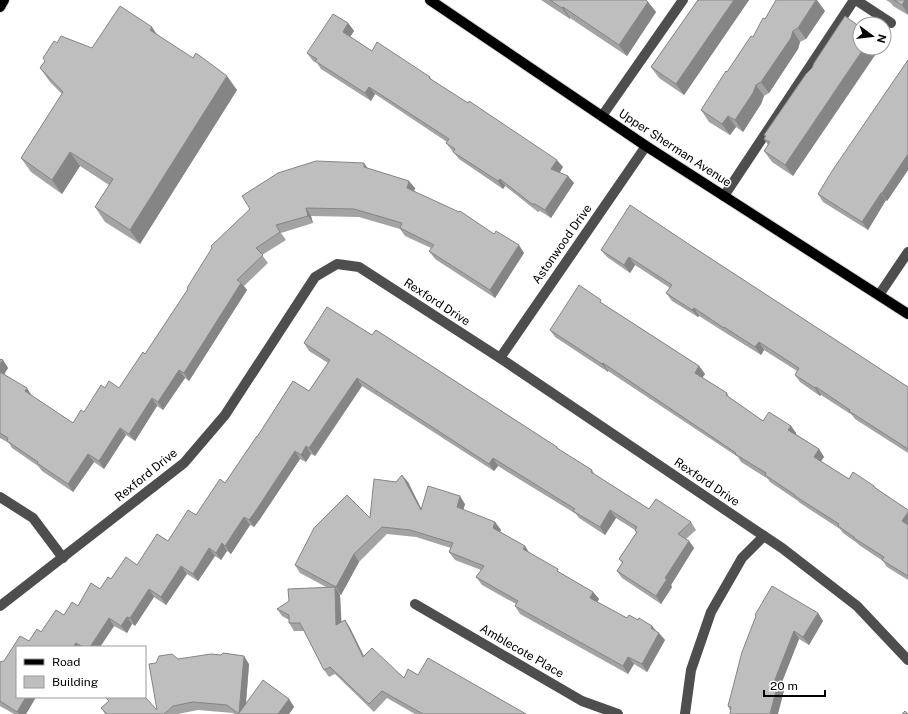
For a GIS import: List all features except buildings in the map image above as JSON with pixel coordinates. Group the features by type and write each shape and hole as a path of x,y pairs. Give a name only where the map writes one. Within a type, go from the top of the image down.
{"main road":[{"path":"0,7 4,0"},
{"name":"Upper Sherman Avenue","path":"430,0 646,146 908,314"}],"street":[{"path":"602,116 683,0"},
{"path":"724,196 855,0 880,16"},
{"name":"Astonwood Drive","path":"500,358 646,146"},
{"path":"879,295 908,252"},
{"name":"Rexford Drive","path":"0,606 184,463 225,415 315,277 337,264 359,267 500,358 782,548 857,606 908,660"},
{"path":"0,497 33,518 63,558"},
{"path":"685,714 691,670 711,612 742,558 764,536"},
{"name":"Amblecote Place","path":"415,604 582,702 618,714"}]}
